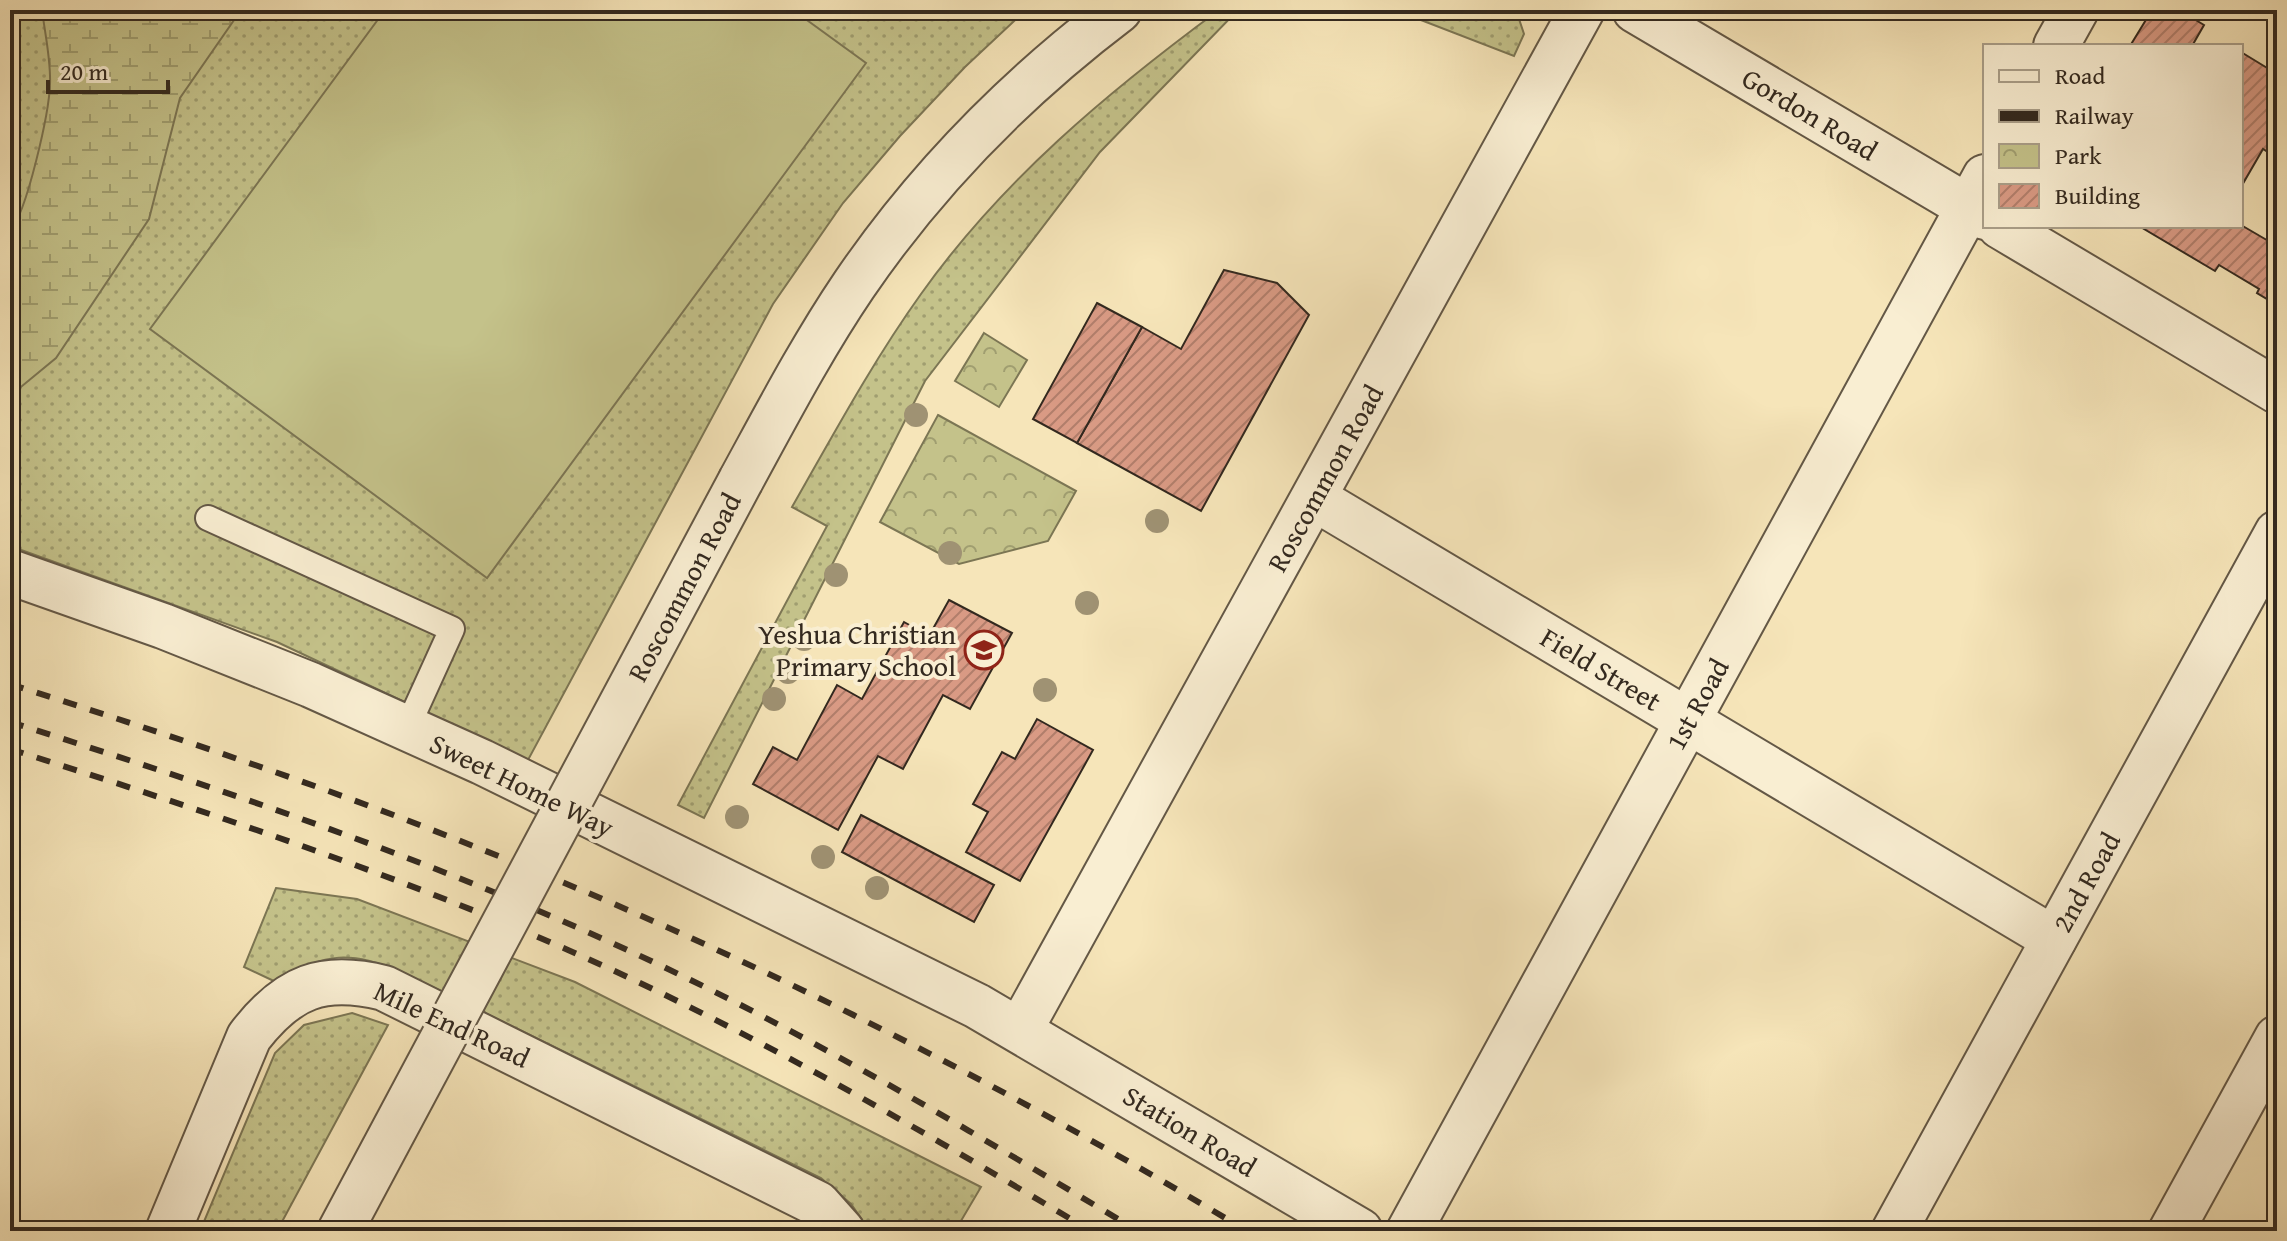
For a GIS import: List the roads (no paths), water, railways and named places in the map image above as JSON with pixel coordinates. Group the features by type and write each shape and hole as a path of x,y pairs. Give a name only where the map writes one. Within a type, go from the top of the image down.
{"street":[{"name":"Roscommon Road","path":"340,1231 741,480 846,298 912,206 969,141 1025,85 1119,10"},
{"name":"Roscommon Road","path":"1020,1030 1582,10"},
{"name":"Gordon Road","path":"1635,10 1983,206"},
{"path":"2057,44 2076,10"},
{"name":"1st Road","path":"1409,1231 1688,721 1983,209"},
{"name":"Gordon Road","path":"2017,228 2277,391"},
{"name":"Field Street","path":"1314,498 2054,939"},
{"name":"2nd Road","path":"1894,1231 2277,533"},
{"name":"Sweet Home Way","path":"10,572 191,637 407,728 913,974 1020,1030"},
{"name":"Mile End Road","path":"168,1231 249,1037 268,1012 294,993 324,982 353,981 384,988 818,1204 842,1231"},
{"name":"Station Road","path":"1020,1030 1360,1231"},
{"path":"2171,1231 2277,1038"}],"lane":[{"path":"208,518 452,629 407,728"}],"railway":[{"path":"10,684 358,802 473,846 672,930 868,1022 965,1072 1247,1231"},
{"path":"10,722 169,773 405,857 636,954 828,1051 1138,1231"},
{"path":"10,749 292,842 568,950 769,1047 1091,1231"}],"place":[{"name":"Yeshua Christian Primary School","path":"984,650"}]}
